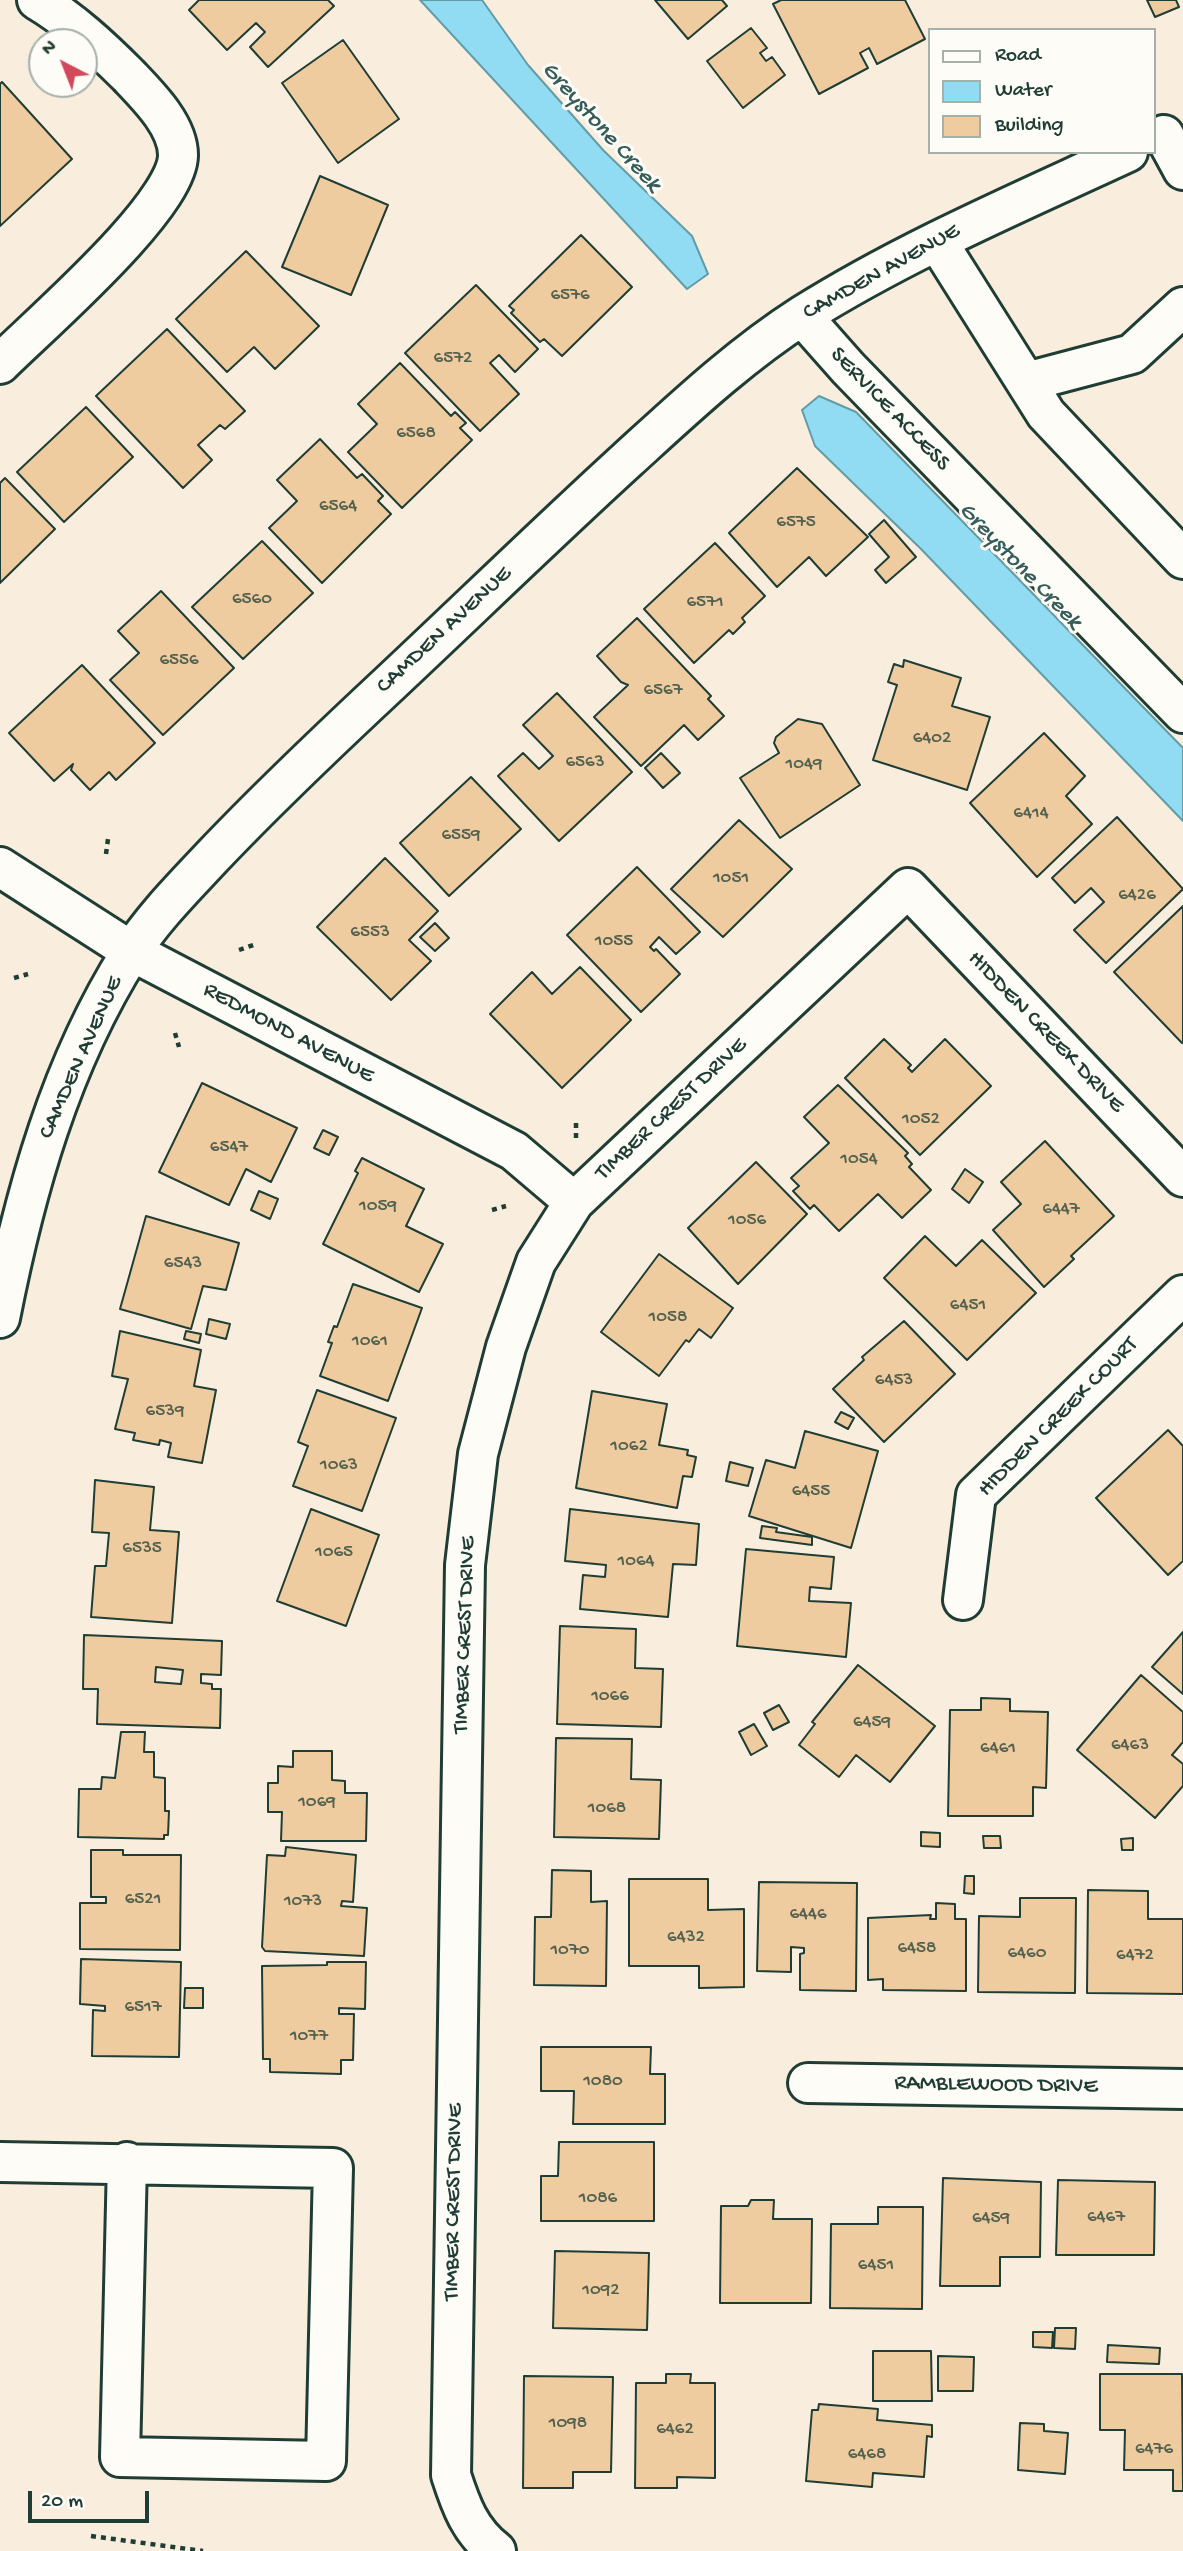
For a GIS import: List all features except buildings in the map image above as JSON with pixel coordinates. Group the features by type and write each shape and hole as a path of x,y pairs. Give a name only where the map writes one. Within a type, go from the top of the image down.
{"street":[{"path":"0,363 147,219 169,187 178,155 170,126 136,84 102,49 37,0"},
{"path":"1167,134 1183,170"},
{"name":"CAMDEN AVENUE","path":"0,1318 19,1221 52,1113 100,1007 131,951 173,898 256,810 690,402 802,316 937,241 1124,154"},
{"path":"937,241 1046,414 1183,559"},
{"path":"1026,382 1132,354 1183,307"},
{"name":"SERVICE ACCESS","path":"802,316 848,368 1183,713"},
{"name":"REDMOND AVENUE","path":"0,867 131,951 514,1151 574,1202"},
{"name":"HIDDEN CREEK DRIVE","path":"908,888 1183,1177"},
{"name":"TIMBER CREST DRIVE","path":"489,2545 463,2511 451,2475 465,1565 478,1454 506,1347 536,1262 574,1202 908,888"},
{"name":"HIDDEN CREEK COURT","path":"963,1600 976,1495 1183,1296"},
{"name":"RAMBLEWOOD DRIVE","path":"808,2083 1183,2089"},
{"path":"0,2162 127,2162 333,2168 326,2461 120,2457 127,2162"}],"path":[{"path":"106,854 108,839"},
{"path":"239,950 256,944"},
{"path":"14,978 28,974"},
{"path":"175,1033 179,1047"},
{"path":"576,1121 576,1138"},
{"path":"492,1210 506,1206"},
{"path":"91,2536 203,2551"}],"water":[{"path":"420,0 482,0 528,65 603,150 692,236 708,274 687,289"},
{"path":"819,396 856,412 1183,748 1183,821 921,549 815,446 802,410"}],"water label":[{"name":"Greystone Creek","path":"600,128"},
{"name":"Greystone Creek","path":"1019,567"}]}
